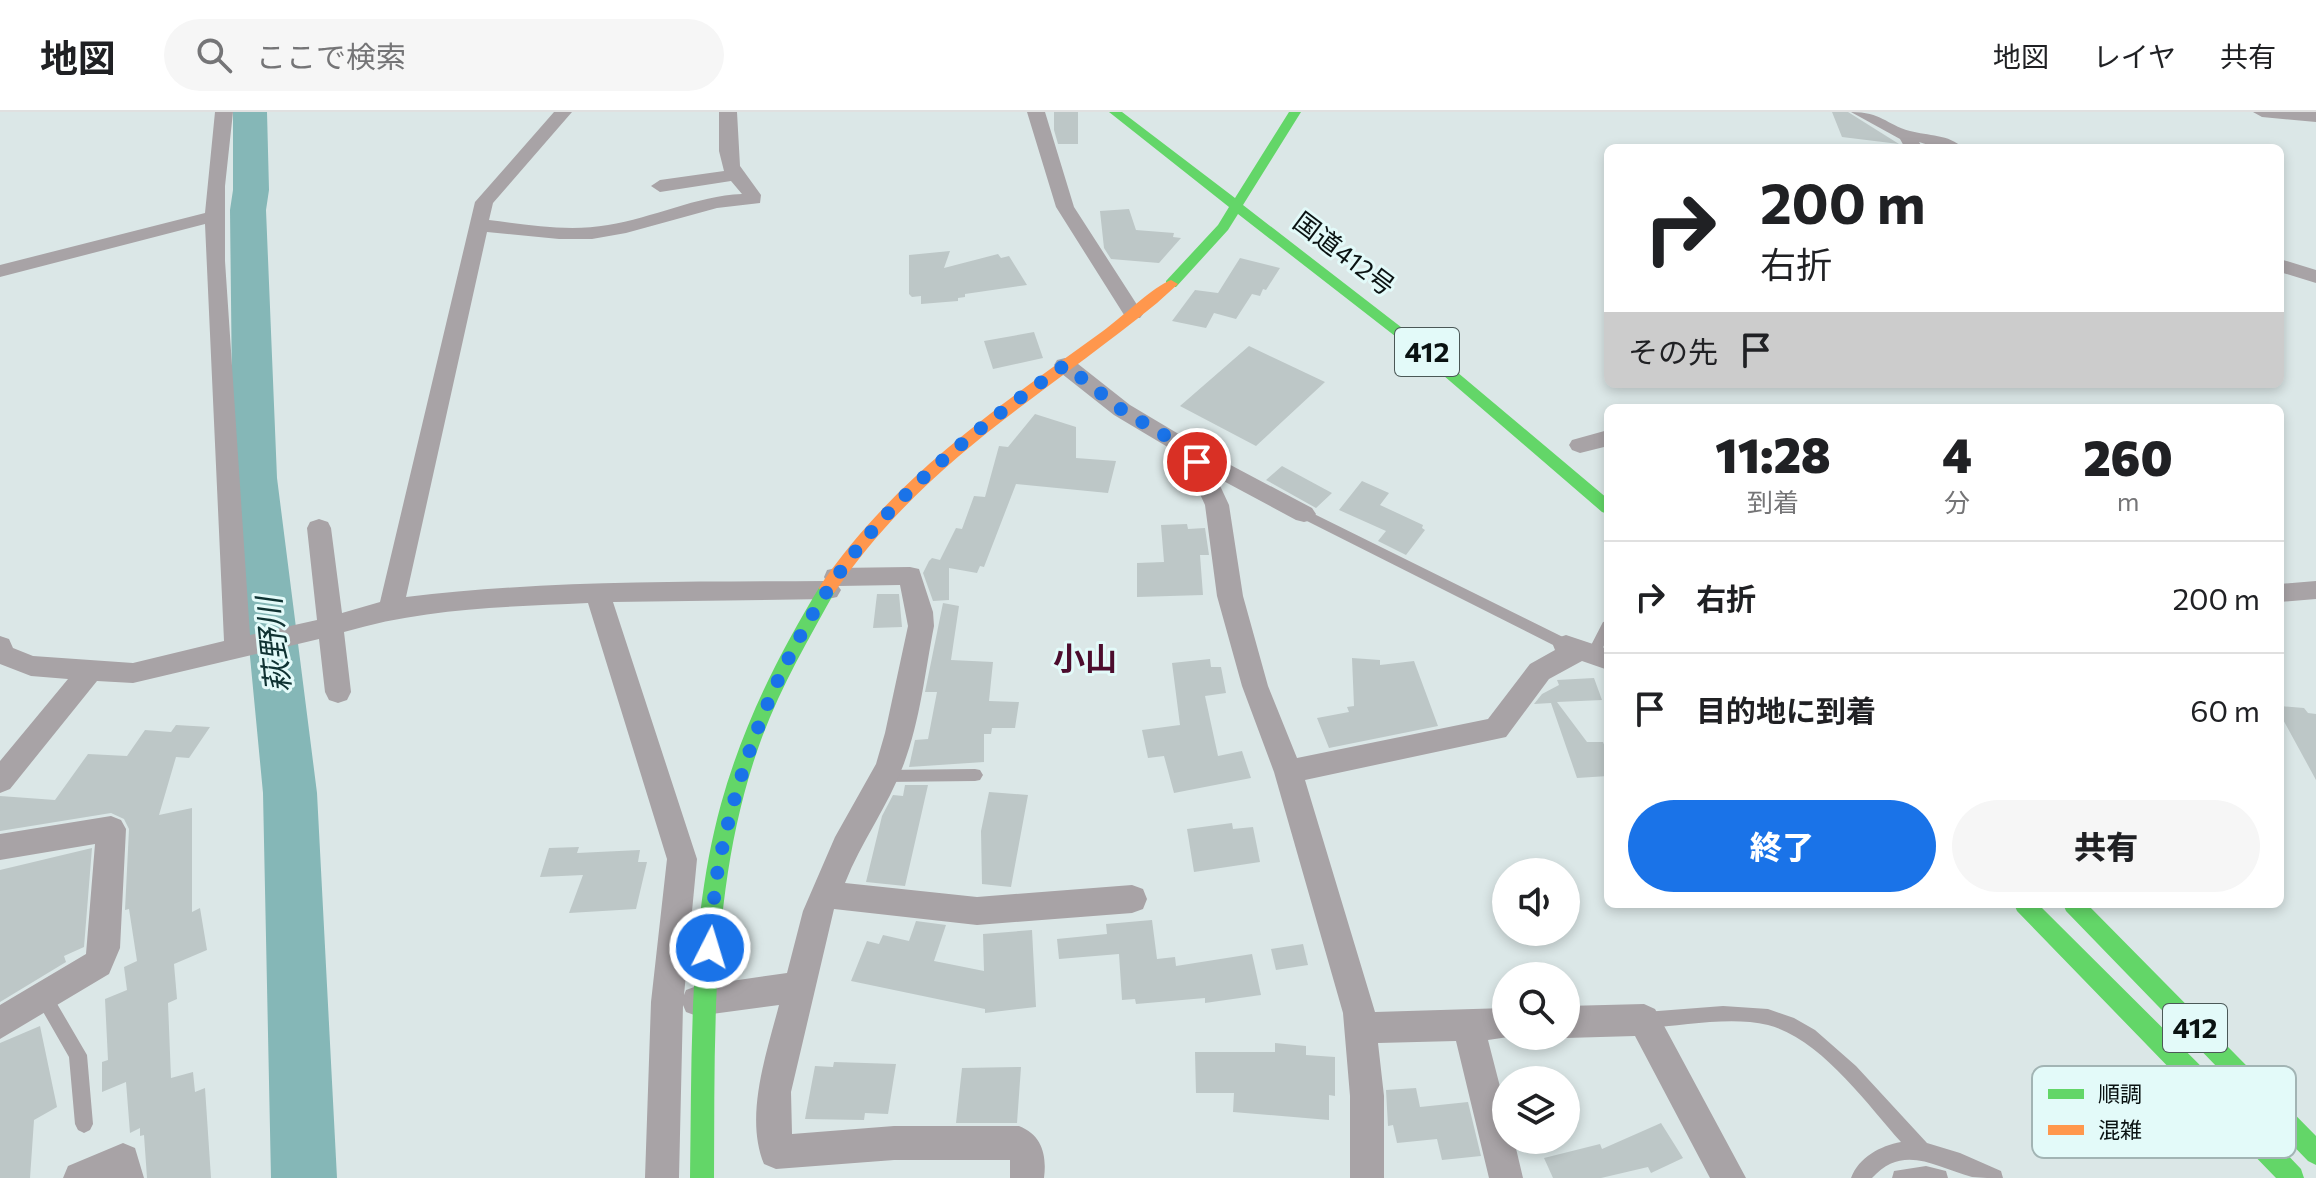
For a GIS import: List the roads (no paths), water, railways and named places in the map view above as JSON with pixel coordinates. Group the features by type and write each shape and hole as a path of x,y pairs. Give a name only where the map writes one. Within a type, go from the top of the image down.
{"main road":[{"name":"国道412号","path":"1115,112 1405,334 1534,441 1604,504"},
{"path":"702,1178 705,1000 718,872 743,771 763,714 792,653 832,584 892,509 933,469 985,424 1133,314 1193,263 1238,206 1295,112"},
{"path":"1572,439 1599,462"},
{"name":"412","path":"2028,908 2185,1066"},
{"name":"412","path":"2077,908 2231,1066"},
{"name":"412","path":"2296,1133 2316,1153"},
{"name":"412","path":"2273,1158 2292,1178"}],"street":[{"path":"224,112 214,216 218,328 244,647"},
{"path":"391,608 484,202 563,112"},
{"path":"478,225 572,234 609,231 724,199 753,199 752,190 735,175 729,161 728,112"},
{"path":"1036,112 1065,207 1133,314"},
{"path":"1860,112 1911,142 1925,137 1943,144"},
{"path":"2262,112 2316,117"},
{"path":"660,186 735,175"},
{"path":"0,271 214,216"},
{"path":"2284,266 2316,277"},
{"path":"1065,365 1122,410 1179,444 1197,462 1217,505 1230,596 1255,686 1288,772 1359,1013 1367,1096 1367,1178"},
{"path":"1572,439 1604,438"},
{"path":"1197,462 1215,467 1304,514"},
{"path":"319,528 327,627 338,692"},
{"path":"1,652 31,666 133,673 327,627 391,608 464,599 832,584 910,576 921,626 899,733 884,776 845,846 818,911 797,987 774,1092 776,1152 894,1143 1019,1143 1029,1158 1027,1178"},
{"path":"2284,593 2316,590"},
{"path":"597,593 682,859 667,1002 662,1178"},
{"path":"1288,772 1496,729 1513,711 1535,675 1552,662 1587,653"},
{"path":"0,781 89,672"},
{"path":"0,847 111,829 104,948 98,964 0,1023"},
{"path":"826,894 977,911 1132,899"},
{"path":"667,1002 797,987"},
{"path":"1580,1022 1644,1020 1729,1178"},
{"path":"1360,1028 1492,1024"},
{"path":"1468,1025 1506,1178"},
{"path":"80,1178 123,1160 127,1178"}],"lane":[{"path":"1304,514 1587,653 1604,631"},
{"path":"884,776 975,775"},
{"path":"43,996 78,1055 84,1124"},
{"path":"1644,1020 1752,1014 1790,1023 1812,1037 1835,1059 1920,1149 1994,1178"},
{"path":"1860,1178 1882,1155 1920,1149"},
{"path":"1910,1177 1939,1178"}],"waterway":[{"name":"萩野川","path":"250,112 251,190 248,210 255,478 290,793 304,1178"}],"district":[{"name":"小山","path":"1085,659"}]}
